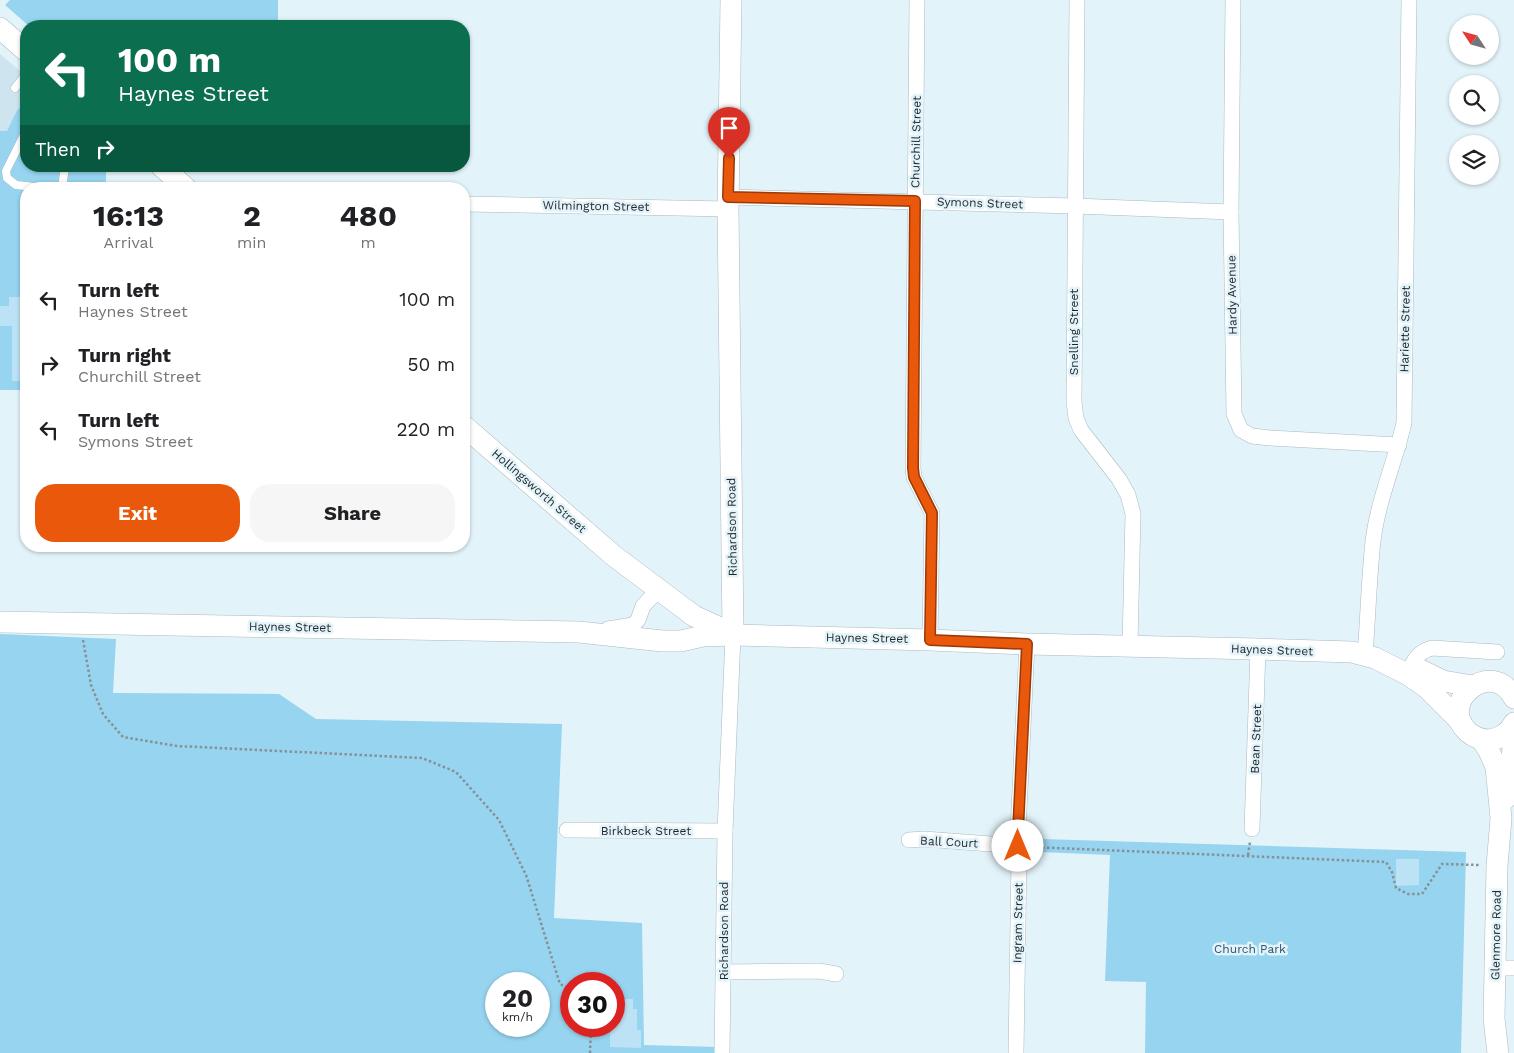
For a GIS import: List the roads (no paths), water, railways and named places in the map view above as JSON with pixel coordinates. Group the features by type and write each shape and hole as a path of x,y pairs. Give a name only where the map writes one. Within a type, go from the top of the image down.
{"street":[{"name":"Richardson Road","path":"722,1053 725,831 733,634 728,203 731,0"},
{"name":"Churchill Street","path":"917,0 913,468 914,477 932,513 930,640"},
{"name":"Snelling Street","path":"1077,0 1074,384 1076,418 1081,430 1128,495 1133,514 1130,646"},
{"name":"Hardy Avenue","path":"1233,0 1231,212 1234,414 1242,430 1252,436 1399,445"},
{"name":"Hariette Street","path":"1375,658 1373,541 1404,423 1409,0"},
{"path":"0,28 20,46"},
{"path":"168,172 179,182"},
{"name":"Symons Street","path":"728,203 915,201 1231,212"},
{"name":"Wilmington Street","path":"470,204 728,203"},
{"name":"Hollingsworth Street","path":"470,431 655,593 681,625 703,636"},
{"name":"Haynes Street","path":"579,632 621,628 632,625 638,620 643,606 655,593"},
{"name":"Hollingsworth Street","path":"655,593 694,616 733,634"},
{"name":"Haynes Street","path":"0,622 579,632 662,641 733,634 1352,652 1443,680 1472,686 1488,681 1505,681"},
{"name":"Ingram Street","path":"1016,1053 1018,811 1027,644"},
{"path":"1409,670 1417,656 1424,650 1432,648 1497,652"},
{"name":"Bean Street","path":"1252,829 1258,649"},
{"name":"Haynes Street","path":"1409,670 1461,722 1466,730 1481,739"},
{"path":"1505,681 1505,687 1512,693 1514,698"},
{"path":"1461,722 1459,706 1466,691 1472,686"},
{"path":"1481,739 1490,740 1498,738 1506,733 1514,723"},
{"name":"Glenmore Road","path":"1501,818 1512,787 1514,735"},
{"name":"Glenmore Road","path":"1481,739 1496,766 1501,818 1498,866 1505,968 1494,1019 1498,1053"},
{"name":"Birkbeck Street","path":"566,830 725,831"},
{"name":"Ball Court","path":"909,840 924,839 1018,846"},
{"path":"724,972 819,971 836,974"}],"lane":[{"path":"14,88 20,81"},
{"path":"20,143 6,170 7,178 16,185 20,185"}],"park label":[{"name":"Church Park","path":"1250,949"}]}
